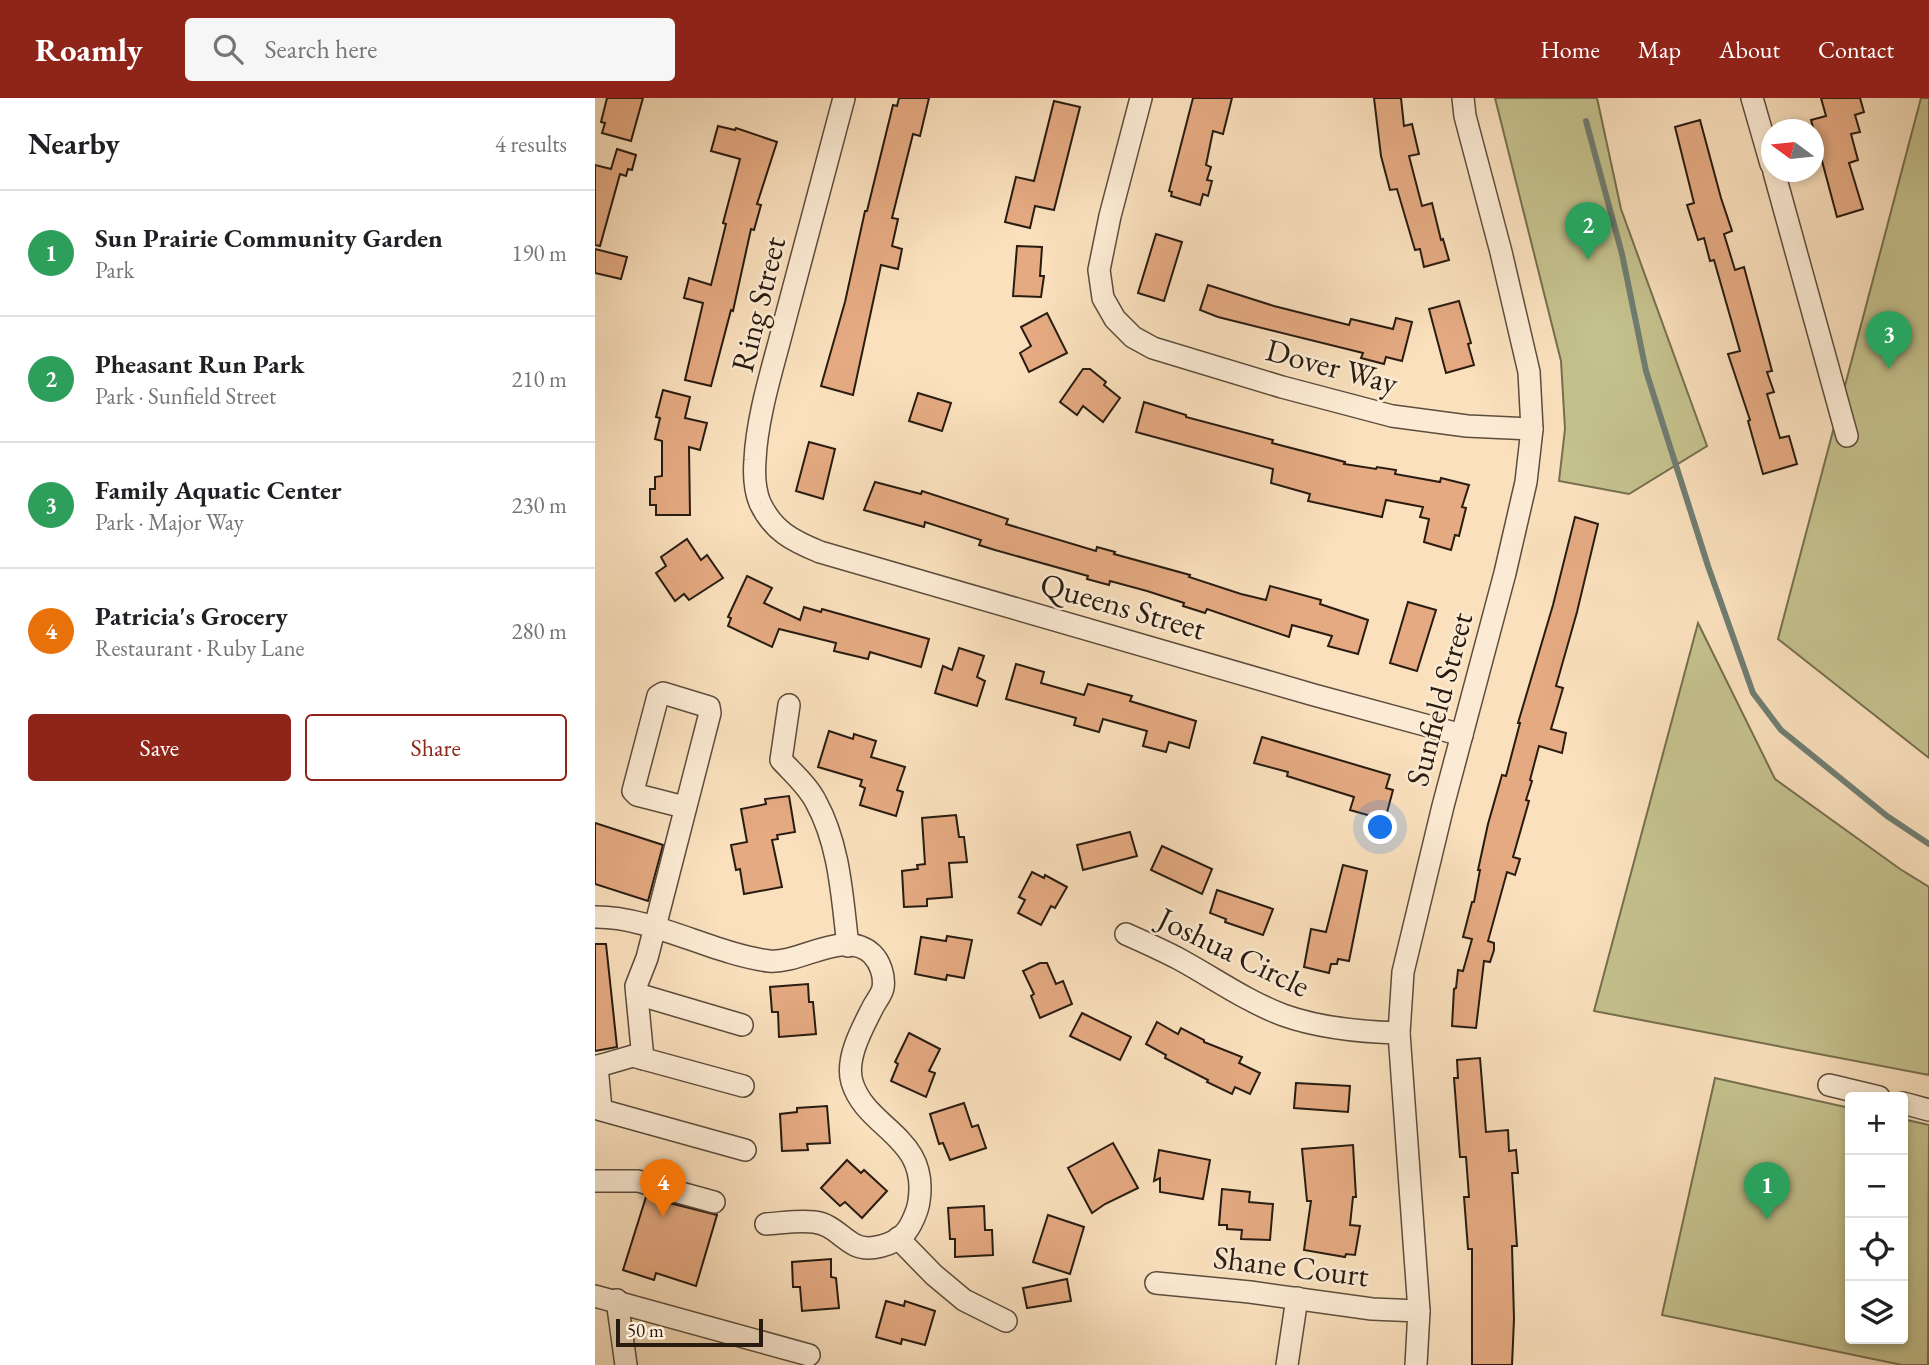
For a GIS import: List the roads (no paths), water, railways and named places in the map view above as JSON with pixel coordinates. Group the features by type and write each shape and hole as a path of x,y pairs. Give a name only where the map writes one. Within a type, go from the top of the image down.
{"street":[{"name":"Ring Street","path":"774,523 760,503 756,489 755,461 759,432 773,365 842,98"},
{"name":"Dover Way","path":"1141,98 1110,216 1099,270 1103,298 1115,319 1133,337 1153,348 1282,387 1392,416 1467,426 1532,429"},
{"name":"Sunfield Street","path":"1416,1365 1419,1311 1399,1033 1403,972 1505,573 1526,482 1532,429 1529,372 1465,116 1463,98"},
{"path":"1752,98 1761,128"},
{"path":"1777,182 1847,436"},
{"name":"Queens Street","path":"774,523 791,540 820,552 1314,695 1462,735"},
{"path":"643,1059 636,986 646,958 710,713 709,707 700,703 663,693 658,696 633,791 684,807"},
{"path":"789,705 781,760 799,778 816,802 838,862 848,946"},
{"path":"595,917 609,917 772,961 842,945 848,946 870,953 881,967 883,989 856,1040 852,1081 866,1106 896,1134 911,1154 922,1184 918,1208 905,1234 885,1246 856,1246 832,1227 814,1222 766,1224"},
{"name":"Joshua Circle","path":"1126,934 1178,958 1253,1003 1284,1015 1307,1023 1366,1032 1399,1033"},
{"path":"637,994 742,1025"},
{"path":"743,1086 633,1056 596,1066 601,1110 745,1150"},
{"path":"1829,1085 1858,1092"},
{"path":"1908,1104 1929,1110"},
{"path":"595,1181 638,1181 714,1202"},
{"path":"898,1238 934,1275 964,1300 1006,1321"},
{"name":"Shane Court","path":"1156,1283 1372,1309 1419,1311"},
{"path":"595,1296 617,1300 772,1355 809,1355"},
{"path":"1287,1365 1297,1298"},
{"path":"617,1300 626,1365"}],"waterway":[{"path":"1586,121 1622,254 1646,371 1708,566 1753,693 1781,730 1887,816 1929,844"}],"place":[{"name":"Pheasant Run Park","path":"1588,260"},
{"name":"Family Aquatic Center","path":"1889,369"},
{"name":"Patricia's Grocery","path":"663,1217"},
{"name":"Sun Prairie Community Garden","path":"1767,1220"}]}
